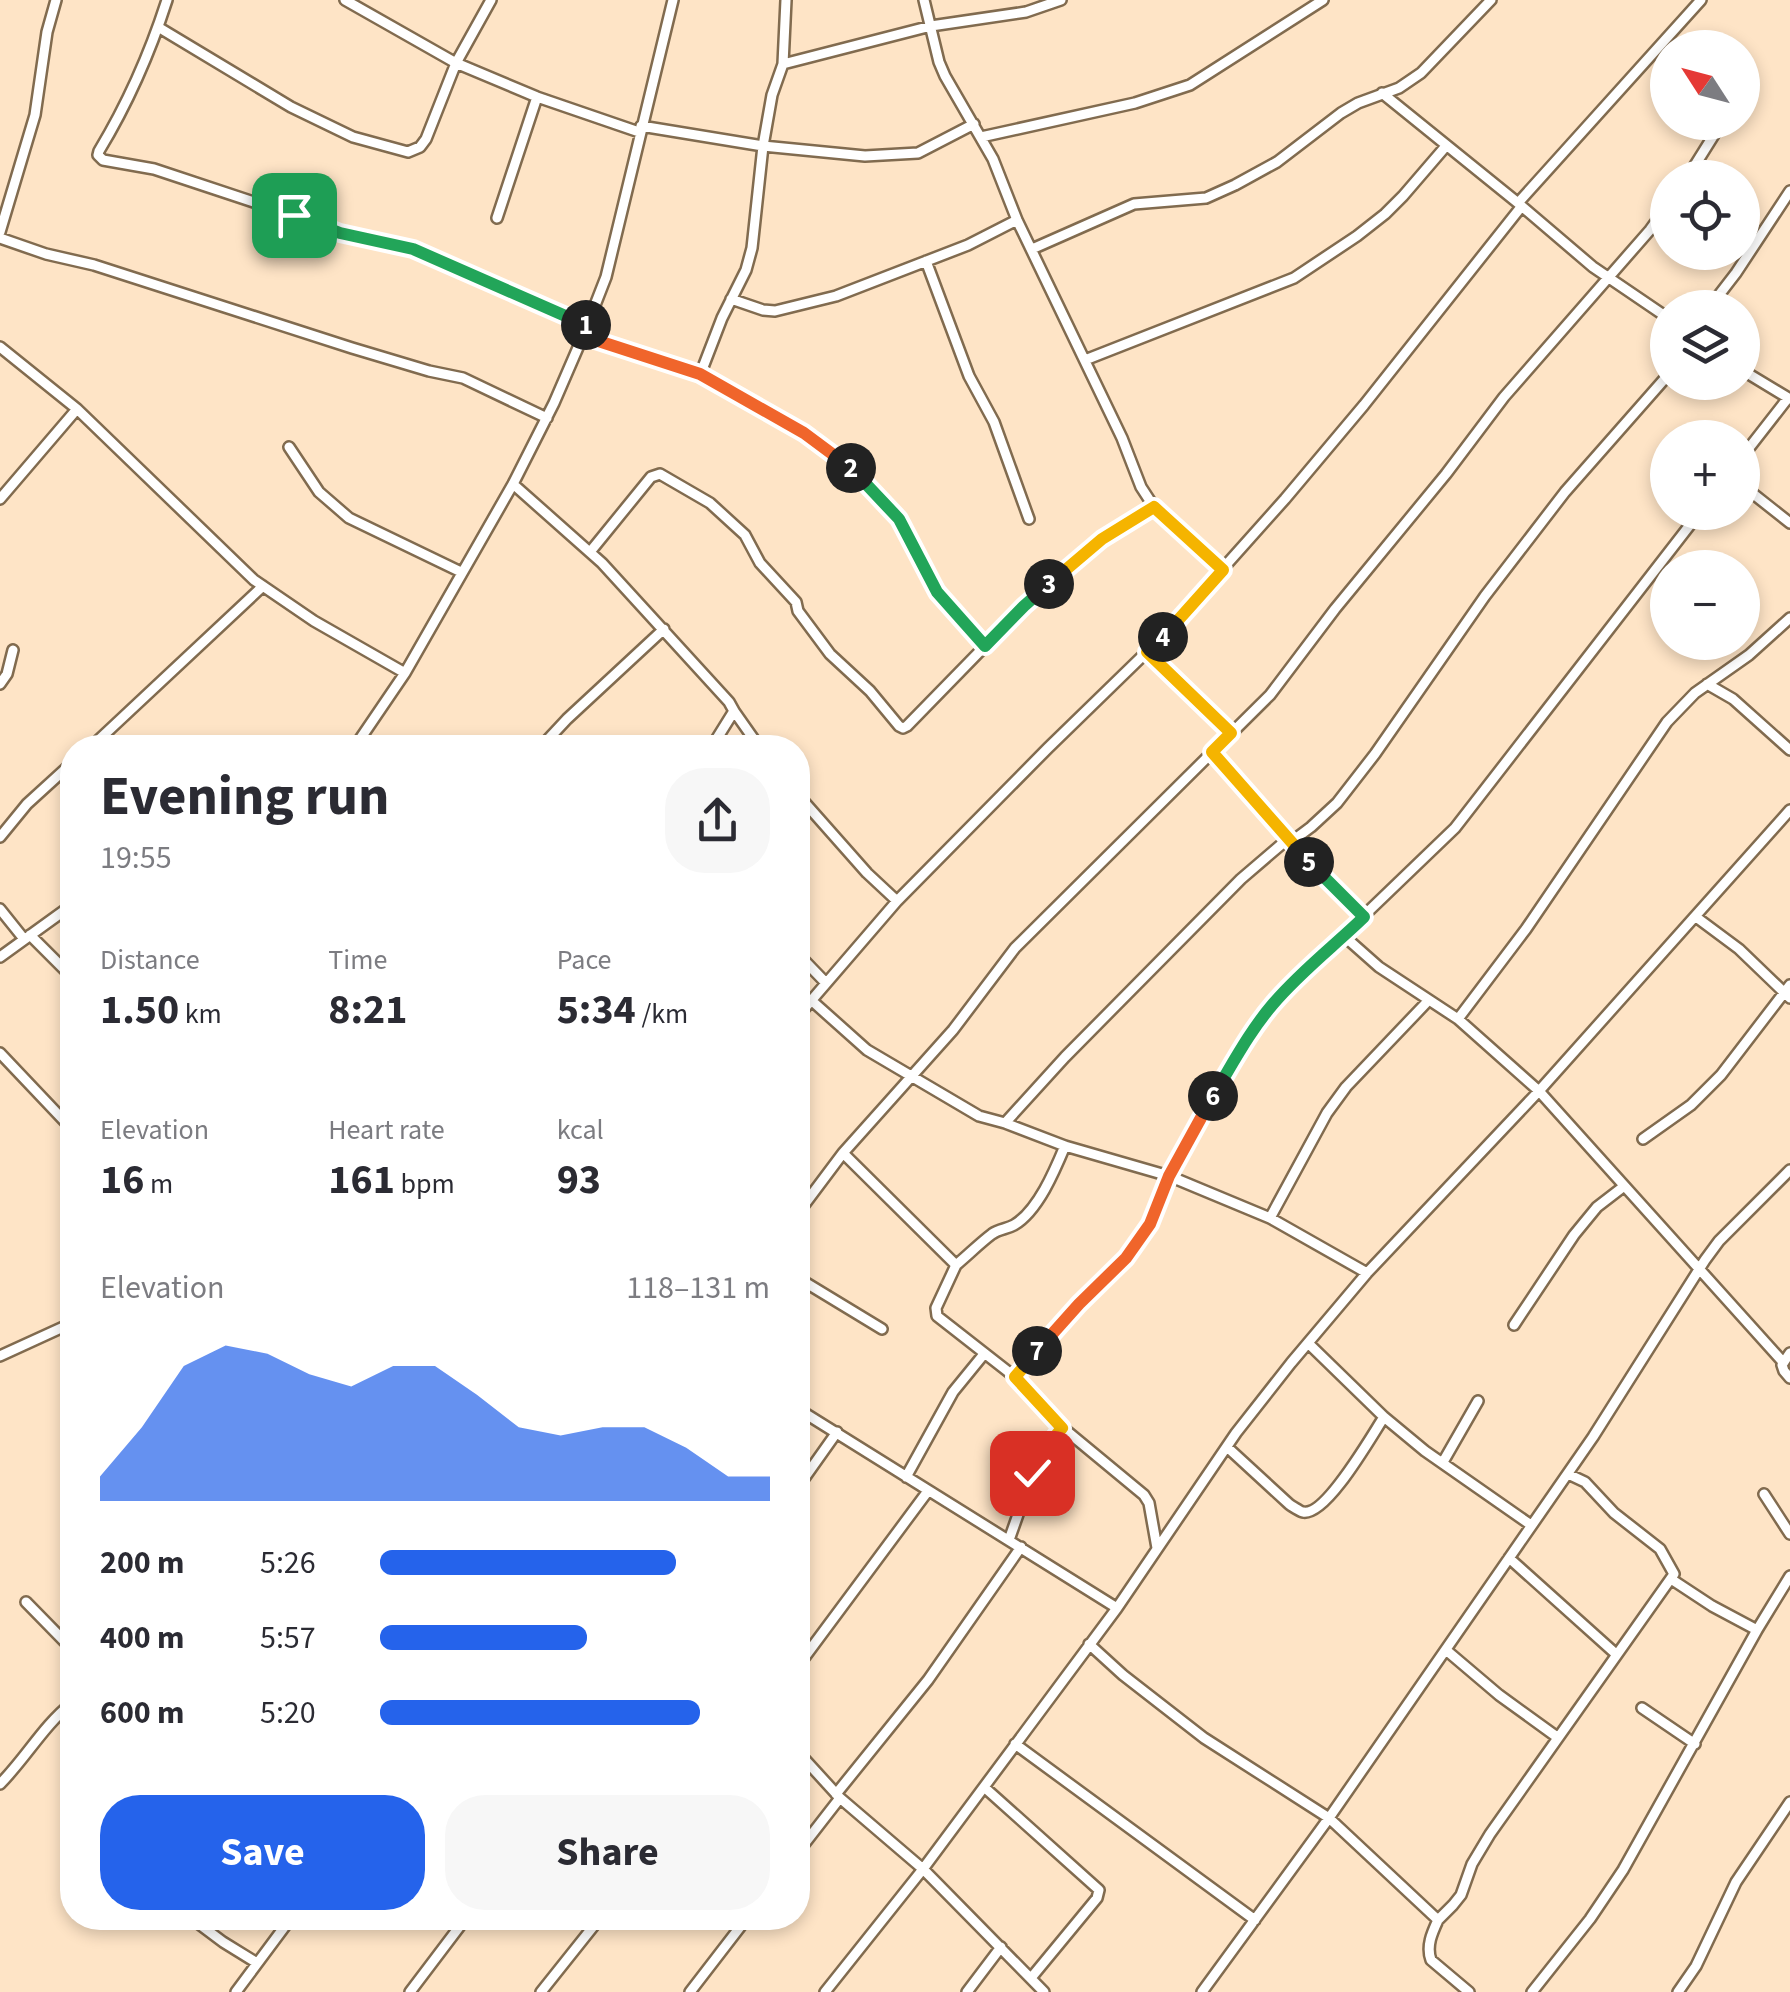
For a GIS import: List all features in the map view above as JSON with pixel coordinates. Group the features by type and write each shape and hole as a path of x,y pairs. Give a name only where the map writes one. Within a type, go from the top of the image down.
{"street":[{"path":"56,0 46,32 35,115 0,235 46,254 367,353 463,378 546,418"},
{"path":"167,0 125,108 99,151 103,160 154,170 340,233 413,249 584,331 700,374 804,433 850,466 899,519 937,592 985,646"},
{"path":"345,0 456,63 537,97 640,129 865,156 918,153 974,124"},
{"path":"158,27 291,107 354,137 408,152 426,139 456,63 490,0"},
{"path":"367,735 513,484 606,278 672,0"},
{"path":"700,374 752,248 763,146 782,64 786,0"},
{"path":"924,0 944,76 994,160 1017,220 1122,438 1141,487 1154,507 1223,570"},
{"path":"782,64 931,26 1026,12 1061,0"},
{"path":"981,137 1135,103 1190,85 1322,0"},
{"path":"1032,249 1134,204 1206,198 1276,162 1341,113 1400,88 1421,73 1491,0"},
{"path":"1367,1273 1270,1218 1169,1176 979,1116 867,1050 811,1000 897,901 1147,652 1223,570 1364,405 1520,205 1701,0"},
{"path":"1382,93 1608,277 1650,306"},
{"path":"497,218 537,97"},
{"path":"1085,360 1294,278 1384,214 1446,146"},
{"path":"1723,290 1790,191"},
{"path":"732,299 763,310 788,310 926,261 1017,220"},
{"path":"810,1197 953,1030 1014,948 1270,694 1504,398 1650,230"},
{"path":"926,261 969,376 994,422 1029,520"},
{"path":"0,347 76,410 263,586 314,622 405,673"},
{"path":"1760,381 1786,397"},
{"path":"1760,432 1786,397 1790,383"},
{"path":"1005,1123 1241,879 1282,842 1311,828 1336,803 1565,492 1650,395"},
{"path":"0,498 76,410"},
{"path":"289,447 320,492 349,518 461,572"},
{"path":"590,552 651,478 660,474 710,503 745,535 760,563 796,602 798,611 830,654 870,690 901,727 907,726 1024,606 1102,539 1154,507"},
{"path":"513,484 590,552 664,629 729,702 751,735"},
{"path":"1760,500 1790,524"},
{"path":"1015,1377 1126,1258 1150,1224 1169,1176 1202,1113 1273,1004 1455,828 1686,530"},
{"path":"104,735 263,586"},
{"path":"1458,1019 1526,929 1667,722 1707,684 1790,618"},
{"path":"552,735 664,629"},
{"path":"0,684 13,650"},
{"path":"1147,652 1231,733"},
{"path":"1707,684 1733,699 1790,750"},
{"path":"719,735 734,710"},
{"path":"1212,752 1288,841 1364,917"},
{"path":"0,837 26,804 60,774"},
{"path":"810,809 897,901"},
{"path":"825,1992 984,1787 1292,1362 1367,1273 1788,817"},
{"path":"0,909 60,966"},
{"path":"0,957 60,914"},
{"path":"1643,1139 1691,1104 1721,1075 1788,992 1696,917"},
{"path":"1344,936 1379,966 1458,1019 1539,1091 1783,1362 1790,1378"},
{"path":"810,966 826,983"},
{"path":"1270,1218 1346,1087 1428,1001"},
{"path":"0,1053 60,1116"},
{"path":"1065,1146 1042,1194 1026,1214 1013,1226 991,1235 956,1265 935,1312 1015,1377 1062,1428 1144,1495 1150,1502 1158,1548"},
{"path":"844,1153 956,1265"},
{"path":"1202,1992 1329,1818 1568,1474 1684,1292 1720,1242 1790,1170"},
{"path":"1514,1325 1574,1234 1597,1207 1623,1187"},
{"path":"810,1285 882,1329"},
{"path":"0,1356 60,1328"},
{"path":"1309,1344 1384,1417 1531,1525"},
{"path":"1783,1362 1790,1352"},
{"path":"906,1476 954,1392 984,1354"},
{"path":"1443,1462 1478,1401"},
{"path":"810,1416 1116,1608"},
{"path":"1227,1447 1304,1513 1315,1508 1345,1480 1384,1417"},
{"path":"1010,1540 1038,1458 1062,1428"},
{"path":"810,1470 837,1432"},
{"path":"1470,1992 1428,1953 1438,1920 1454,1905 1490,1834 1674,1574 1660,1549 1614,1514 1585,1482 1568,1474"},
{"path":"810,1650 928,1490"},
{"path":"1764,1494 1790,1534"},
{"path":"810,1835 928,1680 1021,1547"},
{"path":"1509,1558 1616,1654"},
{"path":"1532,1992 1590,1920 1623,1870 1790,1576"},
{"path":"1672,1579 1758,1630"},
{"path":"26,1602 60,1637"},
{"path":"1089,1644 1204,1738 1329,1818 1438,1920"},
{"path":"1446,1650 1557,1738"},
{"path":"1642,1708 1695,1744"},
{"path":"0,1784 60,1714"},
{"path":"1015,1744 1255,1920"},
{"path":"810,1765 838,1796 922,1869 1044,1992"},
{"path":"984,1787 1099,1890 1097,1898 1032,1978"},
{"path":"1678,1992 1696,1966 1736,1882 1790,1802"},
{"path":"1783,1812 1790,1822"},
{"path":"207,1930 257,1962"},
{"path":"236,1992 282,1930"},
{"path":"410,1992 457,1930"},
{"path":"541,1992 590,1930"},
{"path":"690,1992 737,1930"},
{"path":"966,1992 1000,1947"}],"route":[{"path":"294,215 340,233 413,249 586,325 583,336 700,374 804,433 850,466 899,519 937,592 985,646 1024,606 1102,539 1154,507 1223,570 1147,652 1231,733 1212,752 1288,841 1364,917 1273,1004 1202,1113 1169,1176 1150,1224 1126,1258 1015,1377 1062,1428 1038,1458 1032,1473"}]}
